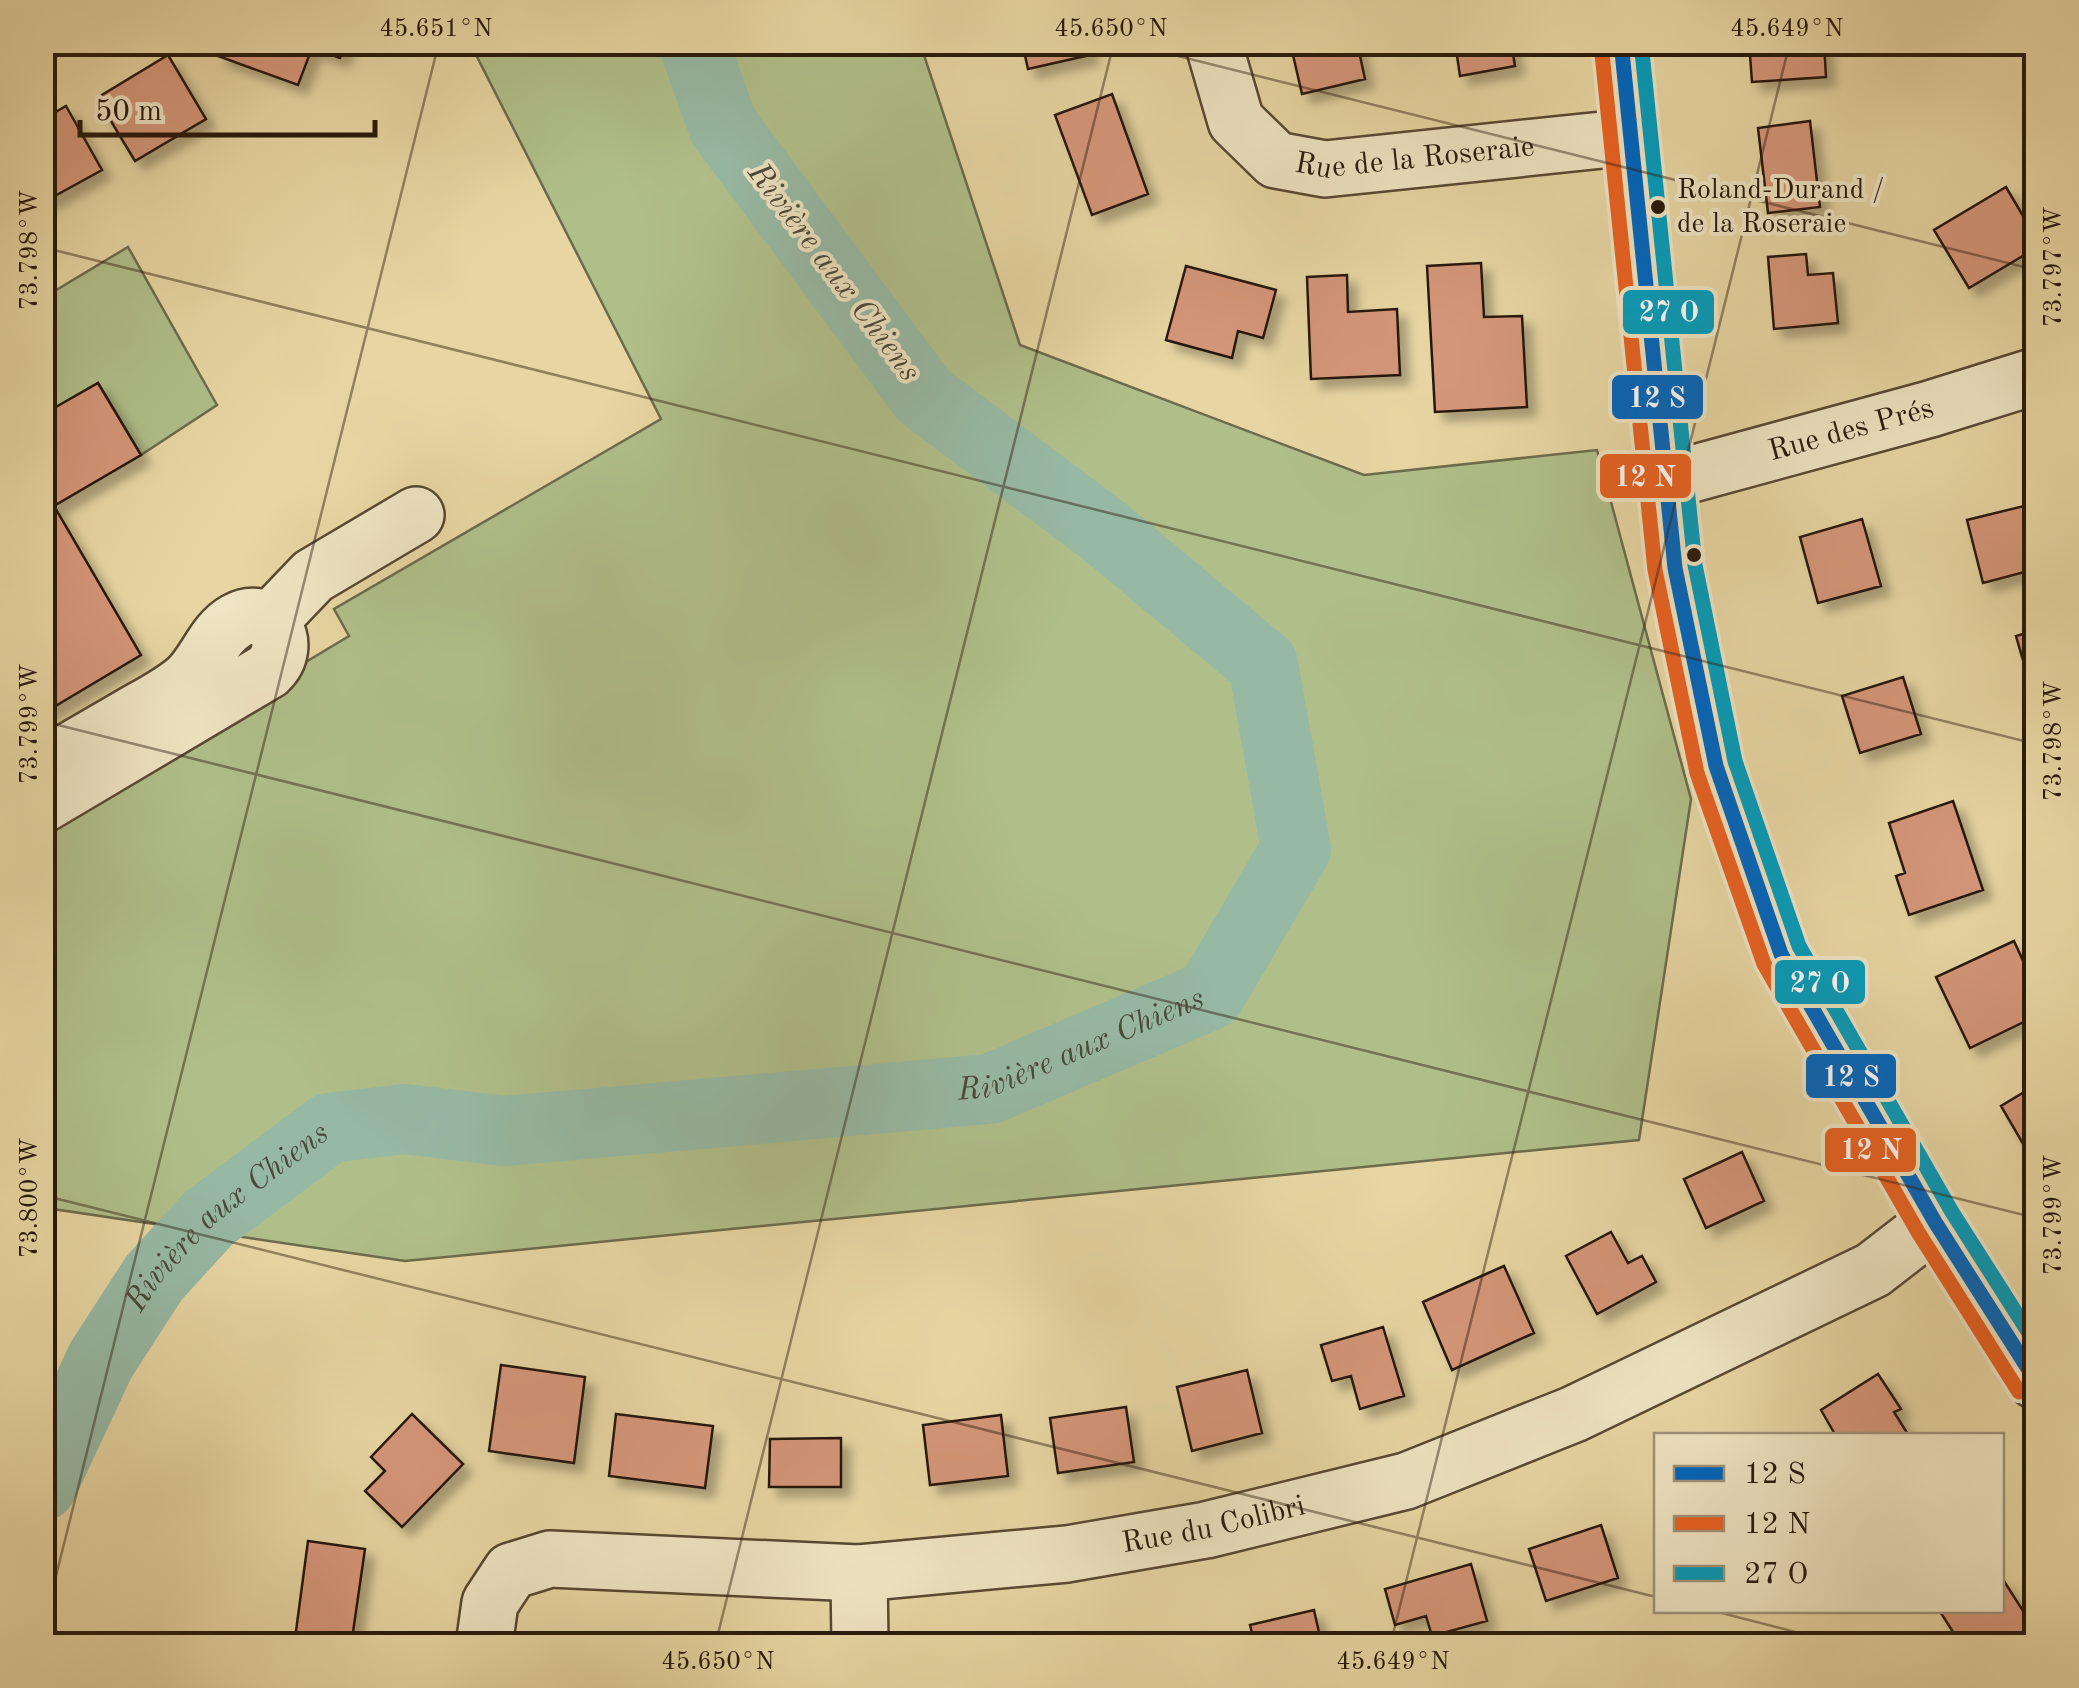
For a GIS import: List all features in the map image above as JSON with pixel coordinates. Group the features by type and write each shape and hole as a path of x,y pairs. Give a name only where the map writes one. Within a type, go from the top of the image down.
{"street":[{"name":"Rue de la Roseraie","path":"1213,42 1236,121 1276,160 1326,169 1631,137"},
{"path":"1621,42 1674,568 1716,766 1781,954 1935,1222 2036,1381"},
{"name":"Rue des Prés","path":"1666,481 2036,376"},
{"path":"269,622 313,576 416,515"},
{"path":"42,767 188,680 226,628 238,620 258,616 269,622 281,643 280,655 268,671 42,805"},
{"name":"Rue du Colibri","path":"484,1646 490,1603 511,1571 550,1559 859,1573 1066,1554 1206,1530 1406,1481 1574,1414 1873,1270 1935,1222"},
{"path":"859,1573 860,1646"}],"green space":[{"path":"470,43 920,43 1020,345 1364,475 1597,450 1691,799 1639,1140 405,1261 53,1209 43,1193 43,820 349,636 334,609 661,419"},
{"path":"128,247 217,405 141,455 98,383 43,415 43,298"}],"building":[{"path":"224,42 346,42 340,58 312,48 298,85 218,56"},
{"path":"1022,42 1087,42 1090,55 1028,69"},
{"path":"1290,42 1357,42 1365,79 1302,94"},
{"path":"1455,42 1511,42 1515,66 1460,76"},
{"path":"1749,42 1824,42 1826,77 1752,82"},
{"path":"168,55 206,119 135,161 97,98"},
{"path":"1112,94 1148,194 1092,215 1055,115"},
{"path":"66,106 102,170 42,203 42,120"},
{"path":"1810,121 1820,207 1768,213 1758,128"},
{"path":"2006,187 2036,238 2036,248 1969,288 1934,230"},
{"path":"1806,254 1808,275 1833,273 1838,323 1774,329 1768,257"},
{"path":"1481,263 1484,317 1522,316 1527,407 1435,412 1427,266"},
{"path":"1186,266 1276,290 1263,338 1238,331 1232,358 1166,340"},
{"path":"1347,275 1348,312 1397,309 1400,375 1311,379 1307,277"},
{"path":"98,383 141,455 54,506 141,655 42,714 42,415"},
{"path":"2036,503 2036,569 1983,583 1967,520"},
{"path":"1862,519 1881,586 1818,603 1800,537"},
{"path":"2036,630 2036,705 2016,636"},
{"path":"1903,677 1921,734 1860,753 1842,696"},
{"path":"1953,801 1983,890 1909,915 1896,876 1905,873 1889,823"},
{"path":"2014,941 2036,989 2036,1016 1970,1048 1936,977"},
{"path":"2036,1085 2036,1159 2033,1161 2001,1106"},
{"path":"1742,1152 1764,1201 1706,1228 1684,1179"},
{"path":"1611,1232 1628,1263 1642,1256 1656,1282 1597,1314 1566,1256"},
{"path":"1504,1266 1534,1333 1452,1370 1423,1302"},
{"path":"1383,1327 1404,1396 1360,1409 1351,1376 1332,1381 1321,1345"},
{"path":"501,1365 585,1377 574,1463 489,1451"},
{"path":"1247,1370 1262,1433 1192,1451 1177,1387"},
{"path":"1878,1374 1901,1409 1894,1412 1907,1433 1834,1433 1821,1410"},
{"path":"1126,1407 1134,1462 1058,1473 1050,1418"},
{"path":"412,1414 463,1464 402,1527 365,1491 385,1471 371,1457"},
{"path":"616,1414 713,1426 705,1488 609,1476"},
{"path":"1001,1415 1008,1476 930,1485 923,1425"},
{"path":"841,1438 841,1487 769,1487 770,1439"},
{"path":"1601,1525 1618,1578 1546,1601 1529,1549"},
{"path":"308,1541 365,1549 351,1646 294,1646"},
{"path":"1471,1564 1487,1621 1432,1636 1426,1616 1395,1625 1385,1589"},
{"path":"2004,1581 2036,1631 2036,1646 1962,1646 1941,1613 2004,1613"},
{"path":"1314,1610 1322,1646 1255,1646 1250,1625"},
{"path":"1177,1639 1178,1646 1143,1646"}],"waterway":[{"name":"Rivière aux Chiens","path":"42,1486 101,1360 154,1278 209,1218 329,1128 405,1119 504,1131 990,1089 1210,995 1296,849 1263,664 1104,531 924,396 723,126 693,42"}],"transit line":[{"path":"1621,42 1675,568 1716,766 1781,954 1935,1222 2036,1381"},
{"path":"1641,42 1695,565 1735,761 1799,946 1952,1212 2036,1344"},
{"path":"1601,44 1655,570 1697,773 1764,964 1918,1232 2019,1392"}],"place":[{"name":"Roland-Durand / de la Roseraie","path":"1658,207"}]}
